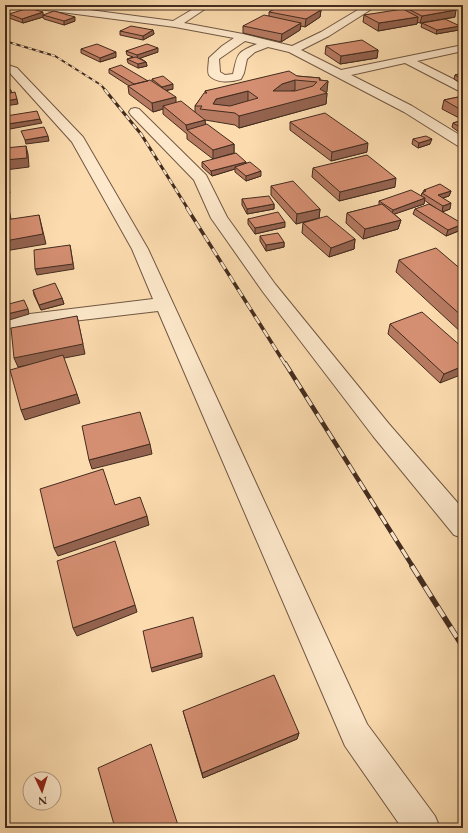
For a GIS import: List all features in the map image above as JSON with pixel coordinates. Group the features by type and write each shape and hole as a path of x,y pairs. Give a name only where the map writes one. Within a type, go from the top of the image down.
{"street":[{"path":"30,5 50,6 175,24 243,37 293,50 408,109 463,144"},
{"path":"175,24 206,5"},
{"path":"293,50 324,34 373,5"},
{"path":"243,37 214,58 213,69 240,68 240,62 245,54 267,43"},
{"path":"340,74 463,48"},
{"path":"408,60 463,89"},
{"path":"6,62 78,140 140,249 356,735 423,828"},
{"path":"134,112 200,178 219,218 269,288 381,430 463,527"},
{"path":"5,323 164,304"}],"building":[{"path":"282,5 293,5 321,10 306,19 269,12"},
{"path":"427,5 445,5 456,10 422,16 406,8"},
{"path":"29,8 43,12 22,19 9,14"},
{"path":"403,9 418,17 379,23 364,15"},
{"path":"54,11 75,17 64,21 43,15"},
{"path":"264,15 301,23 282,34 243,26"},
{"path":"445,19 460,26 437,30 422,23"},
{"path":"131,26 153,30 143,36 120,31"},
{"path":"362,40 378,50 341,56 326,46"},
{"path":"97,44 116,52 100,58 81,49"},
{"path":"147,44 158,48 137,55 126,51"},
{"path":"136,57 146,62 138,64 127,59"},
{"path":"121,65 148,81 134,84 109,69"},
{"path":"289,71 297,76 320,78 319,80 328,81 320,89 327,93 239,116 235,113 200,109 202,106 195,106 204,93 207,93 205,91","holes":["295,80 317,82 313,86 295,91 273,91 282,84","248,91 258,98 230,106 213,104 216,99"]},
{"path":"463,73 463,80 455,75"},
{"path":"163,76 173,84 162,87 152,79"},
{"path":"150,80 176,97 152,103 128,86"},
{"path":"5,85 11,90 5,92"},
{"path":"15,92 17,99 5,101 5,94"},
{"path":"463,96 463,111 444,100"},
{"path":"181,101 205,120 186,125 163,106"},
{"path":"37,111 40,119 8,124 6,116"},
{"path":"325,113 368,143 332,152 290,122"},
{"path":"463,120 463,129 453,123"},
{"path":"207,124 234,144 213,150 187,130"},
{"path":"44,127 48,136 25,140 21,131"},
{"path":"426,136 432,139 419,143 413,139"},
{"path":"26,146 27,158 5,160 5,148"},
{"path":"236,153 246,162 211,171 202,162"},
{"path":"367,155 396,178 340,192 313,168"},
{"path":"250,162 261,171 246,176 235,167"},
{"path":"5,171 8,184 5,184"},
{"path":"293,181 320,209 297,214 271,186"},
{"path":"440,184 451,191 438,195 451,203 443,206 422,193 426,191 424,190"},
{"path":"5,189 9,215 5,216"},
{"path":"411,190 425,198 393,210 379,201"},
{"path":"269,196 274,204 247,209 242,199"},
{"path":"382,204 401,220 365,229 347,213"},
{"path":"429,204 463,224 448,230 415,209"},
{"path":"278,212 285,222 255,228 248,219"},
{"path":"39,215 43,234 5,241 5,220"},
{"path":"327,216 355,239 331,248 303,223"},
{"path":"278,233 284,242 266,245 260,236"},
{"path":"70,245 73,264 35,269 34,250"},
{"path":"436,248 463,271 463,317 399,260"},
{"path":"55,283 62,298 39,305 33,290"},
{"path":"24,300 28,309 7,314 5,305"},
{"path":"422,312 463,348 463,366 444,374 390,324"},
{"path":"77,316 83,344 14,358 11,328"},
{"path":"63,355 77,394 21,410 10,370"},
{"path":"140,412 150,444 89,460 82,426"},
{"path":"103,469 115,505 140,497 147,516 54,548 40,489"},
{"path":"115,541 135,605 73,628 57,561"},
{"path":"193,617 202,653 151,668 143,631"},
{"path":"274,675 299,733 202,773 183,711"},
{"path":"151,744 179,828 115,828 98,768"}],"railway":[{"path":"5,41 55,56 101,85 106,91"},
{"path":"105,90 141,134 188,209"},
{"path":"187,208 285,364"},
{"path":"285,363 413,567"},
{"path":"412,566 463,647"}]}
